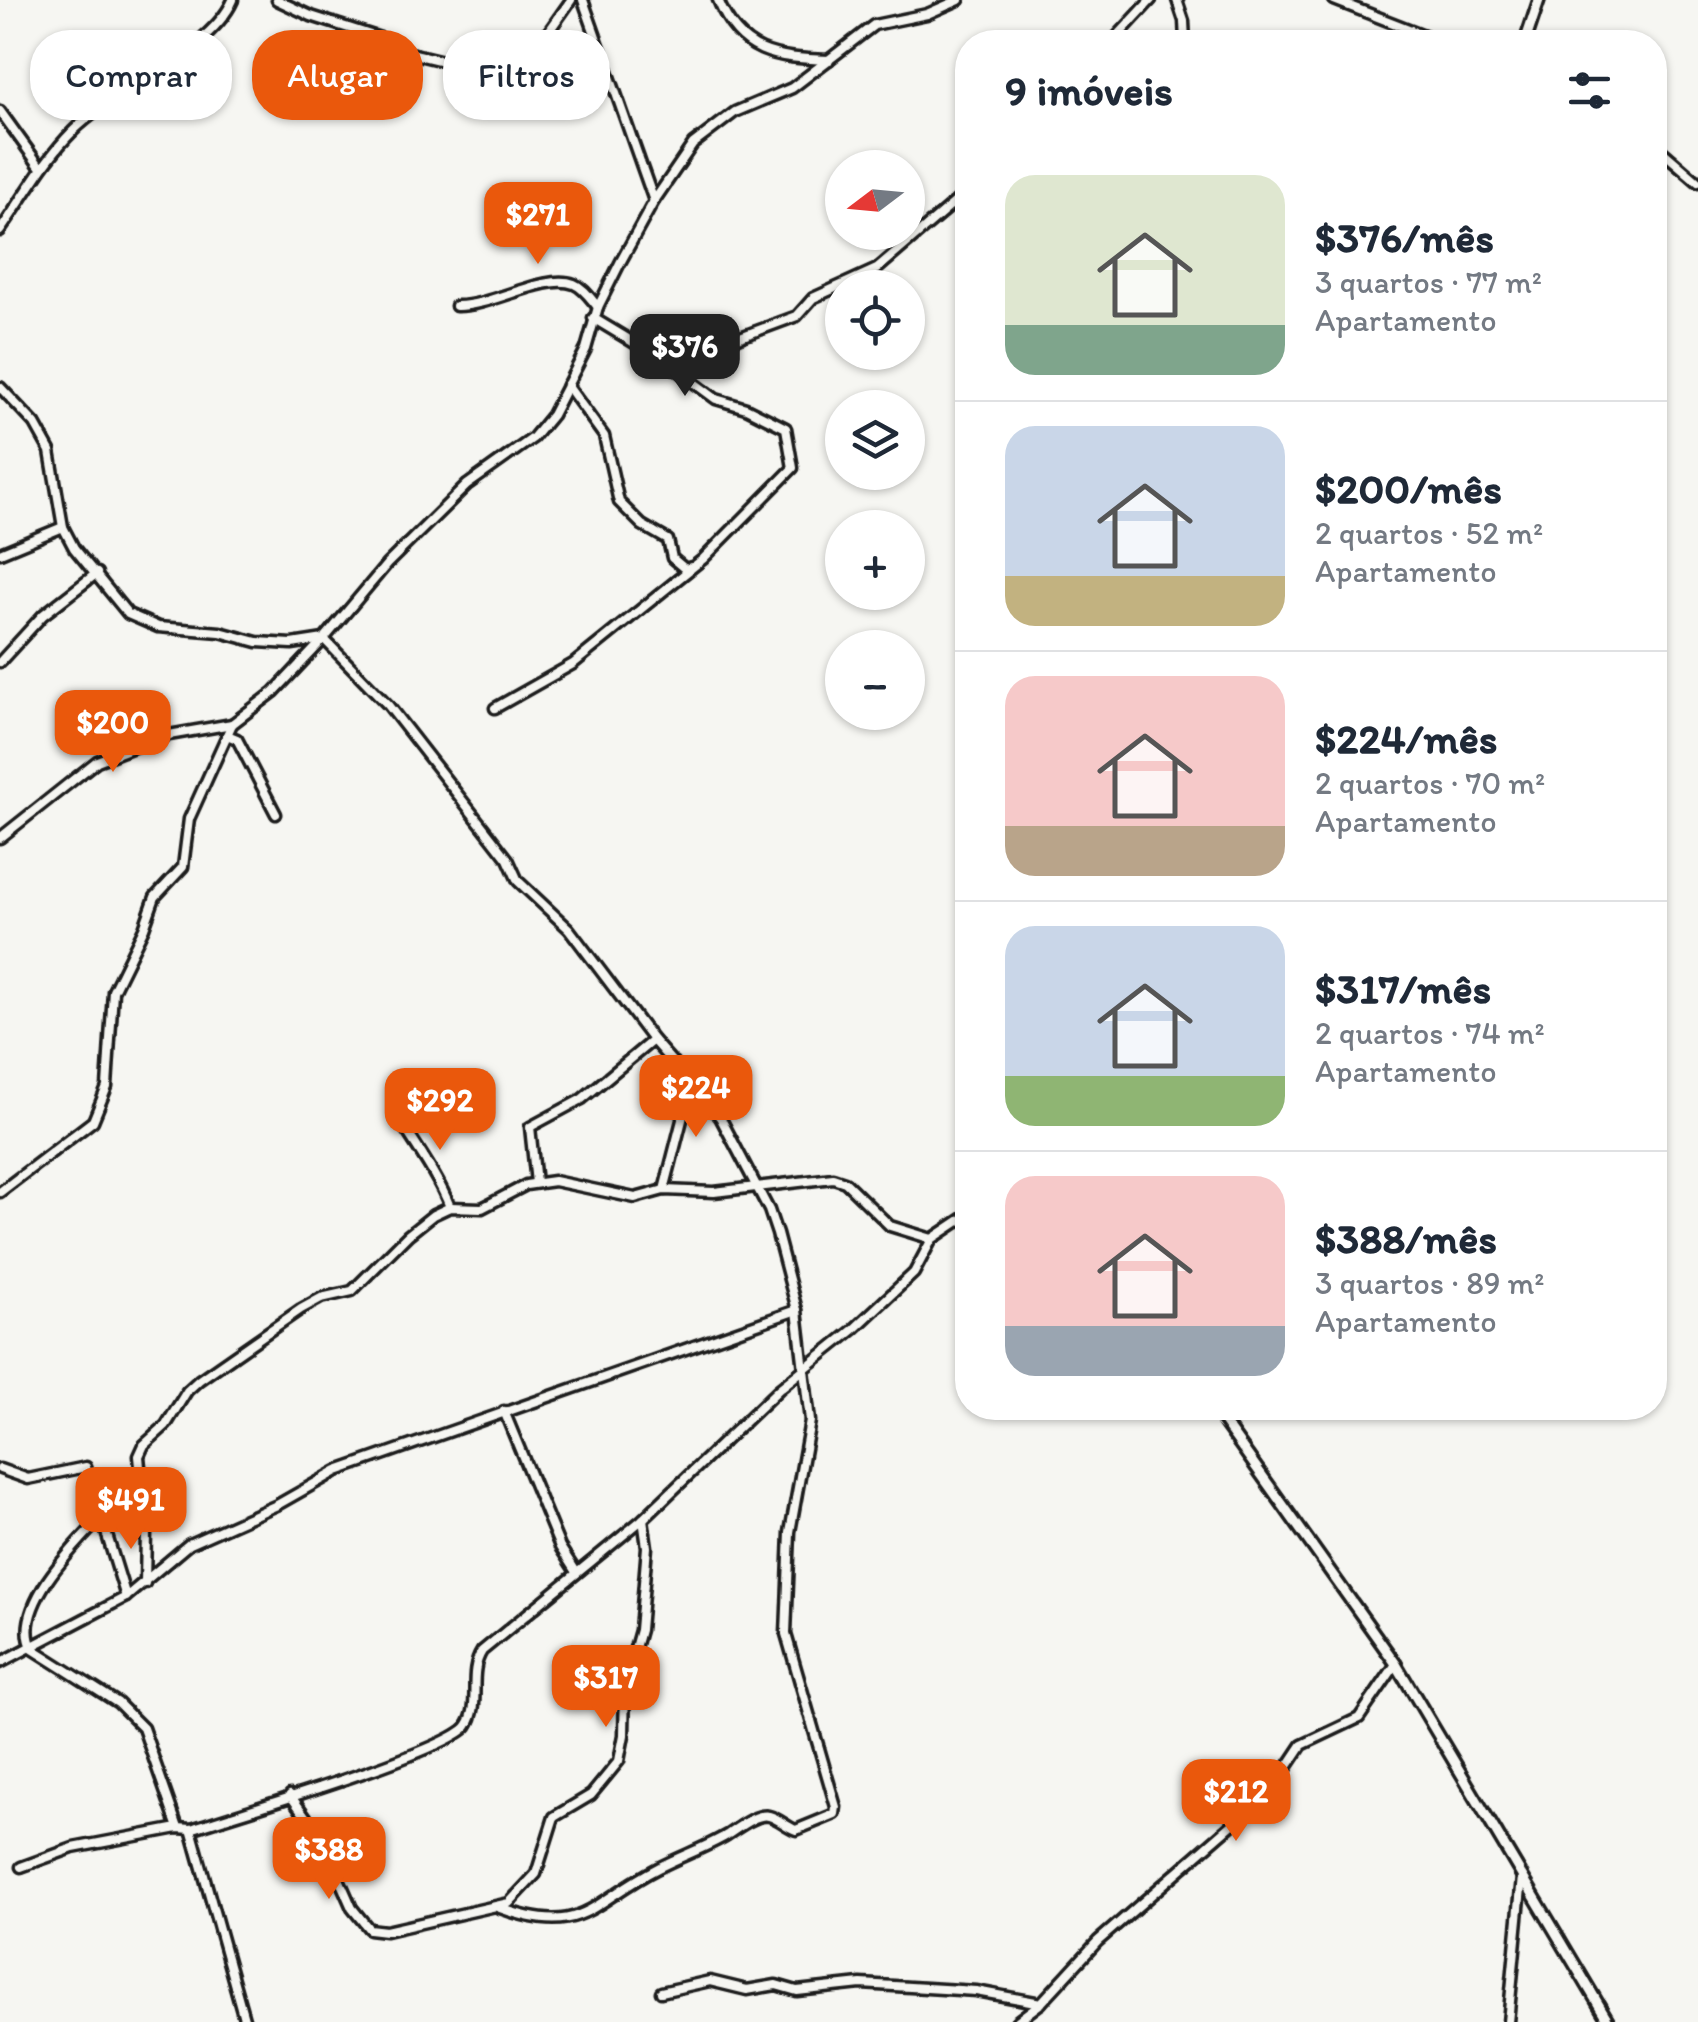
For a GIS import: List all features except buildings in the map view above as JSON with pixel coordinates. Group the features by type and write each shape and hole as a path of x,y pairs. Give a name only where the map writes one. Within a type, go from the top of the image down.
{"street":[{"path":"0,231 41,168 91,115 213,31 233,0"},
{"path":"277,0 311,16 380,38 406,52 500,75 530,58 571,0"},
{"path":"582,0 654,201"},
{"path":"718,0 727,22 756,48 776,55 828,60"},
{"path":"0,1192 93,1121 101,1108 107,1087 110,1000 155,897 184,867 189,820 232,724 274,692 386,564 466,485 533,438 552,415 586,350 598,307 654,201 693,144 715,124 792,88 874,26 927,14 959,0"},
{"path":"1123,30 1152,0"},
{"path":"1178,0 1184,30"},
{"path":"1334,0 1411,30"},
{"path":"1529,30 1539,0"},
{"path":"0,111 41,168"},
{"path":"1667,155 1698,182"},
{"path":"666,362 680,359 700,346 724,343 797,316 813,298 877,269 955,202"},
{"path":"456,306 476,307 562,282 581,288 598,307"},
{"path":"495,708 573,664 692,567 785,478 794,461 786,428 746,408 716,399 666,362 593,318"},
{"path":"567,385 604,436 619,502 642,526 668,540 672,558 686,570 692,567"},
{"path":"0,387 36,424 50,451 63,527 74,548 128,614 158,627 220,632 257,642 292,644 324,639"},
{"path":"0,554 63,527"},
{"path":"0,662 43,615 97,573"},
{"path":"324,639 388,705 508,859 518,881 569,929 653,1040 720,1116 777,1234 797,1310 810,1421 792,1517 786,1634 835,1814 796,1830 770,1816 756,1818 710,1845 654,1870 618,1896 564,1920 534,1921 496,1907"},
{"path":"0,838 97,761 163,736 232,724"},
{"path":"226,734 237,739 276,814"},
{"path":"536,1183 530,1127 582,1099 653,1040"},
{"path":"664,1190 692,1082"},
{"path":"396,1114 424,1164 439,1178 450,1207"},
{"path":"145,1583 146,1532 139,1456 187,1391 302,1309 321,1298 352,1291 408,1235 432,1215 450,1207 482,1208 536,1183 572,1182 626,1198 664,1190 714,1192 840,1179 890,1226 932,1239"},
{"path":"21,1867 73,1848 190,1829 389,1763 462,1732 472,1711 476,1660 643,1519 779,1389 914,1273 932,1239 955,1224"},
{"path":"0,1664 126,1597 189,1544 277,1505 337,1472 797,1310"},
{"path":"504,1411 560,1547 576,1572"},
{"path":"1223,1420 1396,1664 1610,2022"},
{"path":"0,1469 28,1479 86,1467 126,1597"},
{"path":"101,1518 34,1602 26,1629 34,1649 118,1703 143,1728 178,1828"},
{"path":"290,1796 321,1838 352,1908 368,1929 386,1931 509,1902 536,1874 554,1817 591,1795 619,1761 624,1735 624,1684 640,1630 647,1547 643,1519"},
{"path":"1016,2022 1040,2003 1098,1941 1272,1790 1302,1745 1359,1718 1396,1664"},
{"path":"190,1829 245,2022"},
{"path":"1508,2022 1522,1873"},
{"path":"661,1992 710,1982 747,1990 776,1985 797,1991 861,1984 976,1991 1040,2003"}]}
